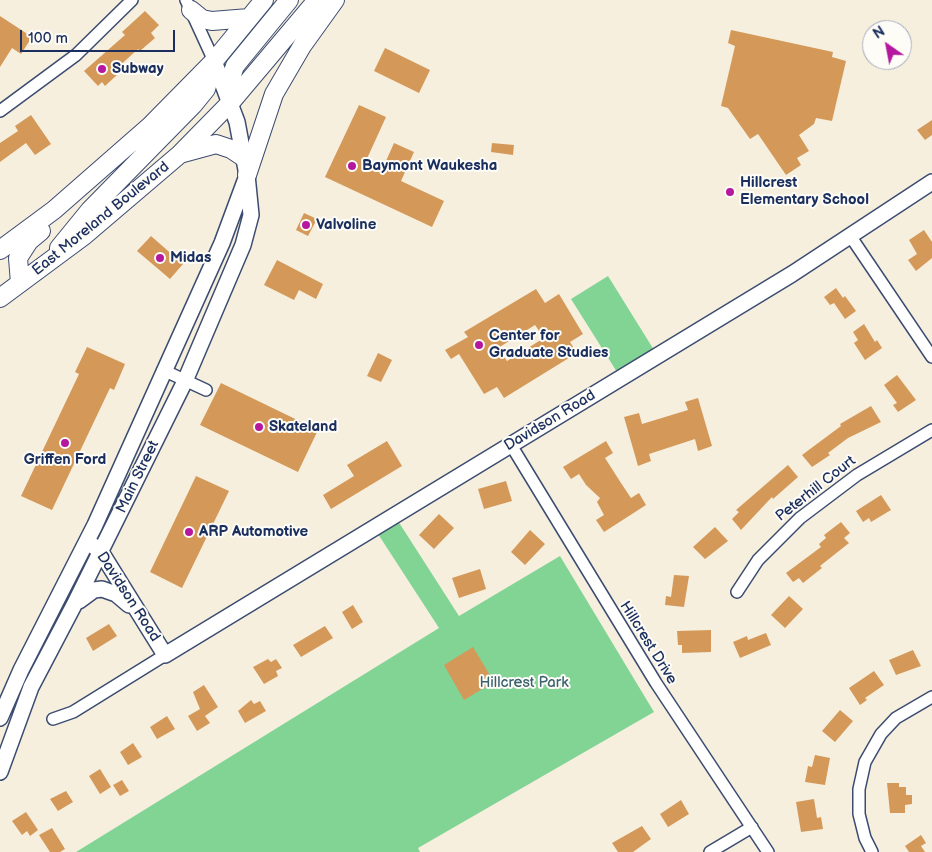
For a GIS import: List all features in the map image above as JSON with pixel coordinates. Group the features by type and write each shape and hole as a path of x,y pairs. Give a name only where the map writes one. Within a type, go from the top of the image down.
{"main road":[{"path":"0,250 54,210 150,126 214,61 264,0"},
{"path":"231,102 229,83 235,66 288,0"},
{"name":"East Moreland Boulevard","path":"0,298 123,204 180,154 231,102 317,0"},
{"path":"247,175 274,94 302,46 336,0"},
{"path":"188,5 202,19 212,21 249,18"},
{"path":"50,261 67,236 90,210 206,89 214,61"},
{"name":"Main Street","path":"0,772 31,687 101,552 185,382 240,252 251,215 247,175 231,102 214,61"},
{"path":"180,154 216,144 231,149 244,158"},
{"path":"20,283 17,268 21,251 29,241 81,199 108,164"},
{"name":"Main Street","path":"0,718 21,670 87,541 222,243 247,175"},
{"name":"Davidson Road","path":"87,541 101,552 166,655 851,237 932,182"},
{"path":"220,301 221,282 231,256 227,247 222,243"},
{"path":"74,605 89,593 102,589 116,594 140,614"}],"street":[{"path":"0,111 76,55 132,0"},
{"path":"188,5 214,61"},
{"path":"851,237 932,357"},
{"path":"163,370 185,382 206,390"},
{"name":"Peterhill Court","path":"737,592 758,560 800,518 857,475 932,430"},
{"name":"Hillcrest Drive","path":"511,445 656,684 768,852"},
{"name":"Davidson Road","path":"54,719 73,712 166,655"},
{"path":"872,852 859,814 859,789 865,762 874,744 888,726 905,711 932,697"},
{"path":"710,852 752,827"}],"green space":[{"path":"608,276 654,350 617,372 571,299"},
{"name":"Hillcrest Park","path":"398,521 459,616 560,556 654,712 418,848 420,852 76,852 439,628 378,534"}],"building":[{"path":"145,11 159,25 151,33 155,38 140,51 138,49 115,70 118,74 105,86 102,82 98,86 84,71 125,35 122,32"},
{"path":"0,16 32,37 21,54 12,48 0,67"},
{"path":"731,30 833,52 832,57 846,61 832,121 816,118 814,124 799,135 809,151 797,158 801,165 786,175 758,134 750,139 728,108 721,106 735,46 728,43"},
{"path":"385,48 430,70 419,93 374,71"},
{"name":"Baymont Waukesha","path":"359,105 386,117 365,163 382,170 394,143 414,152 401,181 444,201 432,227 325,177"},
{"path":"31,115 51,144 35,155 26,143 0,162 0,143 18,131 15,126"},
{"path":"932,120 932,135 925,140 917,130"},
{"path":"492,143 514,145 513,155 491,152"},
{"name":"Valvoline","path":"304,213 317,219 308,236 296,230"},
{"path":"924,230 932,242 932,258 916,271 908,260 917,254 909,240"},
{"name":"Midas","path":"151,236 183,264 170,279 137,251"},
{"path":"277,260 323,284 316,299 299,290 294,300 264,285"},
{"path":"836,288 843,298 845,296 856,311 845,319 834,303 830,305 824,297"},
{"name":"Center for Graduate Studies","path":"536,289 545,303 559,294 583,334 570,342 577,353 504,398 497,387 484,394 459,354 451,359 445,350 468,337 464,332","holes":["535,325 544,338 507,361 498,348"]},
{"path":"864,324 875,342 877,340 882,348 865,360 854,343 858,340 853,332"},
{"name":"Griffen Ford","path":"87,347 125,364 114,390 110,388 52,510 21,496 79,374 75,372"},
{"path":"378,353 392,360 381,382 367,376"},
{"path":"897,375 916,400 898,412 893,405 897,403 884,385"},
{"name":"Skateland","path":"221,383 318,430 298,472 200,425"},
{"path":"698,398 712,446 698,451 695,439 649,454 651,461 638,466 624,417 639,413 642,424 688,410 685,402"},
{"path":"871,406 881,422 848,438 828,453 830,455 812,467 802,455 841,426 840,424"},
{"path":"387,441 402,466 331,509 323,495 354,476 347,465"},
{"path":"606,441 613,453 605,458 631,498 639,493 646,505 604,532 596,520 604,515 597,502 600,498 586,485 579,474 571,479 563,467"},
{"path":"788,465 798,477 773,499 772,497 741,530 732,519 739,512 736,510"},
{"name":"ARP Automotive","path":"196,476 229,491 182,588 150,572"},
{"path":"506,481 512,501 484,509 478,489"},
{"path":"881,495 891,510 871,522 869,518 863,522 856,511"},
{"path":"439,514 454,528 434,549 419,535"},
{"path":"841,522 850,533 844,538 849,543 820,566 822,568 803,583 799,578 793,582 786,573 821,547 819,544 826,538 824,535"},
{"path":"715,527 728,541 705,559 693,547"},
{"path":"530,530 545,544 525,565 511,552"},
{"path":"480,569 486,589 459,598 452,578"},
{"path":"674,575 689,576 684,607 665,605 666,596 671,597"},
{"path":"789,596 803,609 785,628 771,615"},
{"path":"353,605 363,622 352,629 342,612"},
{"path":"109,624 117,636 93,651 86,638"},
{"path":"325,626 333,638 301,657 293,645"},
{"path":"711,630 711,652 682,653 682,645 678,645 677,631"},
{"path":"766,633 771,645 740,658 733,642 747,636 748,640"},
{"path":"473,647 494,682 464,700 444,665"},
{"path":"913,650 921,666 896,675 889,660"},
{"path":"268,659 271,662 276,659 282,668 276,671 278,676 264,684 253,667"},
{"path":"874,671 884,685 865,698 867,700 860,705 849,688"},
{"path":"204,685 218,707 205,716 210,723 197,731 188,716 200,709 193,692"},
{"path":"251,700 254,704 260,701 266,711 245,723 238,711"},
{"path":"840,710 853,721 835,742 822,731"},
{"path":"167,716 175,729 157,739 150,727"},
{"path":"133,743 142,757 128,765 120,752"},
{"path":"815,755 830,758 825,785 805,782 808,766 812,767"},
{"path":"100,769 111,787 100,794 89,776"},
{"path":"122,780 129,791 120,796 113,785"},
{"path":"887,783 899,783 899,787 906,787 906,795 912,795 912,804 905,805 905,813 890,813"},
{"path":"66,791 73,802 58,811 50,799"},
{"path":"814,799 817,818 821,817 823,829 801,832 796,802"},
{"path":"681,800 689,814 668,827 660,814"},
{"path":"26,812 38,830 30,836 27,831 22,835 12,821"},
{"path":"642,826 651,839 633,852 618,852 612,843"},
{"path":"52,828 65,849 60,852 50,852 39,835"},
{"path":"921,835 926,843 921,846 925,852 909,852 905,846"}],"place":[{"name":"Subway","path":"102,69"},
{"name":"Baymont Waukesha","path":"352,166"},
{"name":"Hillcrest Elementary School","path":"730,192"},
{"name":"Valvoline","path":"306,225"},
{"name":"Midas","path":"160,258"},
{"name":"Center for Graduate Studies","path":"479,345"},
{"name":"Skateland","path":"259,427"},
{"name":"Griffen Ford","path":"65,443"},
{"name":"ARP Automotive","path":"189,532"}]}
